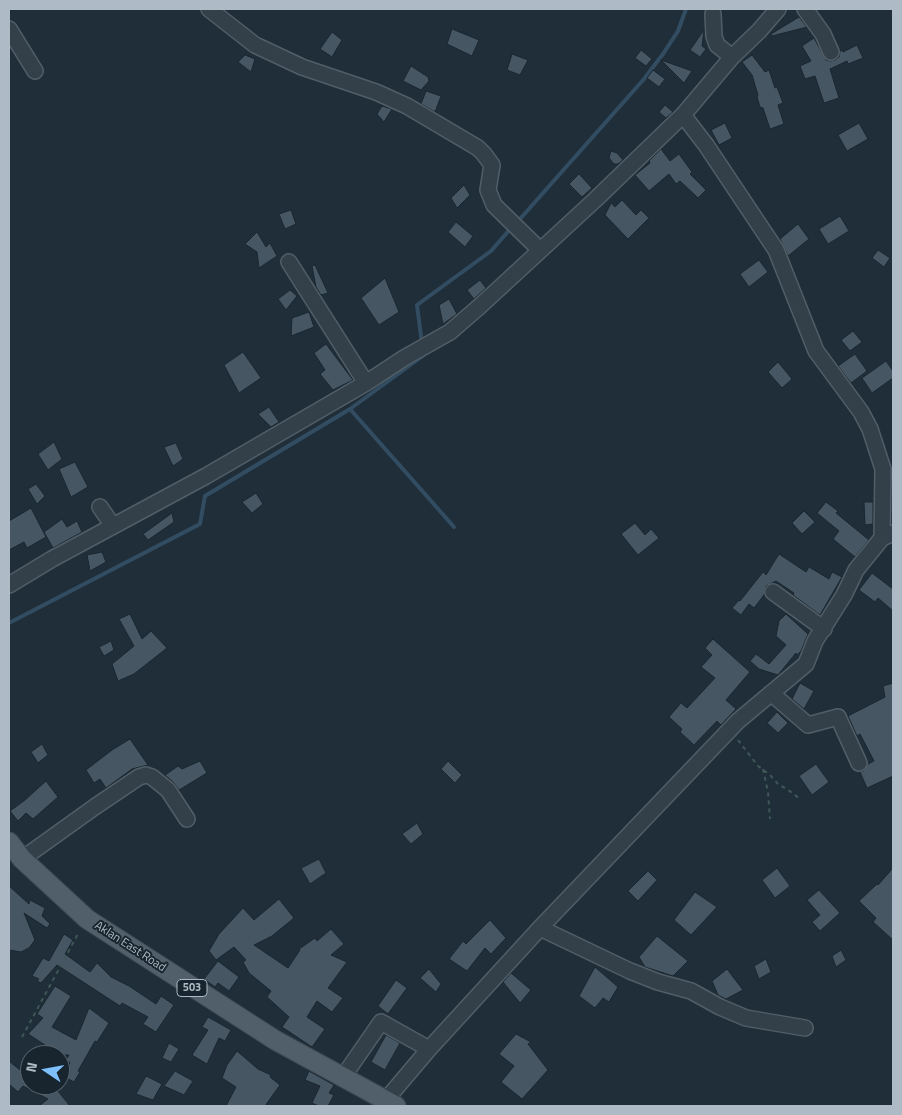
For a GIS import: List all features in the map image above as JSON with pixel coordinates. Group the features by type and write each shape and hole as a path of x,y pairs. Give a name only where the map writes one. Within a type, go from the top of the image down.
{"main road":[{"name":"Aklan East Road","path":"9,842 22,859 87,919 275,1040 343,1077 383,1102"}],"street":[{"path":"209,9 255,45 302,67 376,92 407,106 478,148 492,165 488,190 494,204 540,250"},
{"path":"9,585 206,476 450,332 684,115 732,57 759,31 778,9"},
{"path":"804,9 812,17 823,34 830,52"},
{"path":"713,14 714,36 717,45 732,57"},
{"path":"9,29 35,71"},
{"path":"383,1102 540,928 736,723 806,664 815,641 844,595 856,570 888,535 883,470 870,429 861,412 816,351 776,250 684,115"},
{"path":"289,262 366,383"},
{"path":"100,507 113,526"},
{"path":"774,592 824,629"},
{"path":"771,694 808,726 838,717 859,763"},
{"path":"22,859 140,777 152,777 168,790 187,819"},
{"path":"540,928 630,971 658,982 691,991 720,1007 746,1018 805,1028"},
{"path":"343,1077 381,1022 429,1049"}],"path":[{"path":"736,723 735,733 750,757 779,785 800,799"},
{"path":"763,769 770,819"},
{"path":"22,1037 87,919"}],"building":[{"path":"799,17 807,27 772,36 771,34"},
{"path":"452,29 479,40 472,56 447,44"},
{"path":"704,30 702,46 706,49 700,57 690,50"},
{"path":"332,32 342,40 332,57 320,49"},
{"path":"814,38 826,60 835,60 839,57 840,51 842,50 843,52 857,45 863,58 848,64 847,61 830,69 839,98 824,103 815,76 805,79 800,66 811,61 802,46"},
{"path":"641,50 652,59 646,66 635,58"},
{"path":"512,54 528,60 520,75 507,70"},
{"path":"245,55 255,59 251,72 238,62"},
{"path":"752,55 765,72 769,70 775,88 777,87 783,103 778,105 784,124 770,129 763,108 760,107 752,75 742,62"},
{"path":"661,60 692,71 684,83"},
{"path":"411,66 428,77 429,81 421,90 403,81"},
{"path":"653,70 665,79 659,87 647,78"},
{"path":"426,91 441,96 435,112 421,104"},
{"path":"665,105 673,112 666,118 659,112"},
{"path":"382,106 392,109 384,122 377,114"},
{"path":"725,123 732,138 719,145 711,130"},
{"path":"859,123 868,139 847,151 838,135"},
{"path":"661,149 670,161 679,154 692,172 690,174 706,190 698,198 680,181 676,184 669,174 649,191 635,175 650,163 649,161"},
{"path":"611,151 617,153 623,160 618,164 614,164 609,158"},
{"path":"579,174 592,188 582,197 569,184"},
{"path":"464,185 470,195 457,208 451,198"},
{"path":"622,200 636,215 641,210 649,218 628,239 605,215 611,203 615,207"},
{"path":"291,210 296,224 285,229 279,214"},
{"path":"840,216 849,231 828,244 819,229"},
{"path":"456,222 473,236 465,247 448,232"},
{"path":"798,224 809,239 788,256 780,239"},
{"path":"257,232 266,247 270,243 277,256 259,268 257,252 245,244"},
{"path":"878,250 890,258 884,267 872,258"},
{"path":"759,260 768,272 749,287 740,274"},
{"path":"315,265 328,293 321,295 316,287 312,266"},
{"path":"385,278 399,312 379,325 361,298"},
{"path":"480,280 486,288 474,299 467,290"},
{"path":"290,290 297,296 286,310 278,299"},
{"path":"449,299 457,314 443,324 439,305"},
{"path":"309,312 314,327 291,336 292,318"},
{"path":"853,331 862,342 850,351 841,340"},
{"path":"326,344 353,380 333,390 320,374 325,370 314,353"},
{"path":"243,352 261,378 239,393 224,365"},
{"path":"855,354 867,371 851,383 838,366"},
{"path":"886,361 893,371 893,378 872,393 862,378"},
{"path":"778,362 792,379 782,388 768,372"},
{"path":"269,407 279,422 271,427 258,414"},
{"path":"54,442 62,459 48,470 38,454"},
{"path":"176,443 183,459 173,466 164,447"},
{"path":"75,462 88,487 71,497 59,469"},
{"path":"36,484 45,496 37,504 28,489"},
{"path":"256,493 263,504 252,513 242,502"},
{"path":"826,502 838,511 836,513 869,540 855,557 833,539 839,531 817,513"},
{"path":"864,502 873,502 873,524 865,525"},
{"path":"31,508 46,537 27,548 24,542 9,550 9,521"},
{"path":"804,511 815,522 802,534 792,523"},
{"path":"172,513 174,522 148,540 143,534"},
{"path":"62,519 67,527 77,521 82,532 53,548 44,532"},
{"path":"635,523 645,535 651,529 659,538 638,555 621,534"},
{"path":"102,552 106,562 90,571 87,555"},
{"path":"779,554 806,572 809,567 829,579 832,572 842,577 820,615 793,595 794,593 776,581 766,586 764,595 754,608 749,604 741,615 732,608 763,572 766,575"},
{"path":"872,573 893,589 893,611 878,598 875,602 859,590"},
{"path":"130,614 142,639 151,631 167,648 134,674 118,681 112,664 134,646 119,619"},
{"path":"786,614 808,634 801,651 797,655 796,653 778,675 759,669 750,661 756,654 769,664 786,645 776,636 779,621"},
{"path":"713,639 750,672 726,700 736,709 721,725 717,721 694,745 680,732 682,729 669,717 681,703 687,708 715,678 701,667 712,655 705,648"},
{"path":"111,641 114,650 104,656 99,647"},
{"path":"800,683 814,691 804,709 792,699"},
{"path":"893,683 893,776 867,788 860,772 874,761 860,734 857,736 848,716 885,697 883,686"},
{"path":"777,712 788,723 778,733 767,723"},
{"path":"130,739 148,765 132,769 106,788 100,779 94,783 86,770"},
{"path":"42,744 48,755 38,763 31,752"},
{"path":"200,761 207,773 179,790 165,775 178,766 182,769"},
{"path":"448,761 462,775 455,783 441,769"},
{"path":"816,764 829,782 812,795 799,776"},
{"path":"46,781 58,797 33,819 26,813 18,821 10,811"},
{"path":"417,823 423,834 411,844 402,834"},
{"path":"319,859 326,873 310,884 301,868"},
{"path":"777,868 790,886 775,898 762,880"},
{"path":"893,868 893,940 873,922 876,918 859,901 878,885"},
{"path":"648,871 657,880 638,901 628,891"},
{"path":"9,886 29,904 30,900 45,908 42,916 50,924 47,928 24,913 35,940 29,948 21,952 9,950"},
{"path":"819,890 840,913 820,931 812,922 820,915 807,900"},
{"path":"695,892 717,907 691,935 674,920"},
{"path":"279,899 294,918 272,936 254,945 288,968 299,949 315,938 317,941 331,929 344,944 331,955 347,962 328,988 343,998 332,1012 317,1001 307,1017 325,1029 312,1047 282,1027 289,1017 267,997 271,991 249,973 243,962 246,960 234,947 216,960 209,951 219,934 243,908 254,920"},
{"path":"490,920 506,938 491,954 485,948 467,971 449,959 463,941 466,944"},
{"path":"64,934 73,940 65,954 90,972 97,963 111,977 129,986 156,1004 161,996 174,1005 156,1032 143,1024 148,1017 122,1003 120,1006 57,965 41,983 37,981 39,979 32,976 43,958 49,961"},
{"path":"657,936 688,961 673,976 645,967 639,957"},
{"path":"841,950 846,960 836,967 832,956"},
{"path":"766,959 771,972 759,979 754,966"},
{"path":"218,961 239,977 229,991 218,983 215,987 204,979"},
{"path":"595,967 618,987 609,1002 603,998 595,1008 579,996"},
{"path":"429,969 441,984 436,992 420,978"},
{"path":"727,969 743,990 726,999 718,995 712,981"},
{"path":"511,973 531,990 520,1003 503,982"},
{"path":"396,980 407,988 388,1014 378,1006"},
{"path":"55,986 71,996 52,1027 76,1040 89,1008 109,1023 97,1042 95,1041 74,1082 70,1080 70,1045 45,1045 28,1034 43,1018 37,1014"},
{"path":"208,1017 231,1030 225,1041 219,1038 207,1064 192,1055 208,1030 202,1027"},
{"path":"516,1034 531,1042 528,1044 548,1070 522,1099 501,1082 514,1066 499,1054"},
{"path":"386,1035 400,1043 385,1070 371,1062"},
{"path":"169,1043 179,1049 171,1062 162,1058"},
{"path":"237,1051 258,1069 271,1075 270,1077 280,1085 265,1106 226,1106 236,1087 222,1078 227,1065"},
{"path":"9,1061 20,1070 20,1090 18,1092 9,1084"},
{"path":"175,1071 193,1081 184,1095 164,1086"},
{"path":"309,1071 334,1085 329,1093 334,1095 328,1106 319,1106 312,1103 320,1086 305,1080"},
{"path":"146,1076 162,1084 153,1100 136,1094"},
{"path":"40,1095 61,1095 70,1106 39,1106 48,1099"}],"waterway":[{"path":"520,219 644,79 678,31 686,9"},
{"path":"422,344 417,305 491,251 512,227"},
{"path":"9,623 200,524 205,496 350,409 424,355 423,352"},
{"path":"350,409 454,527"}]}
